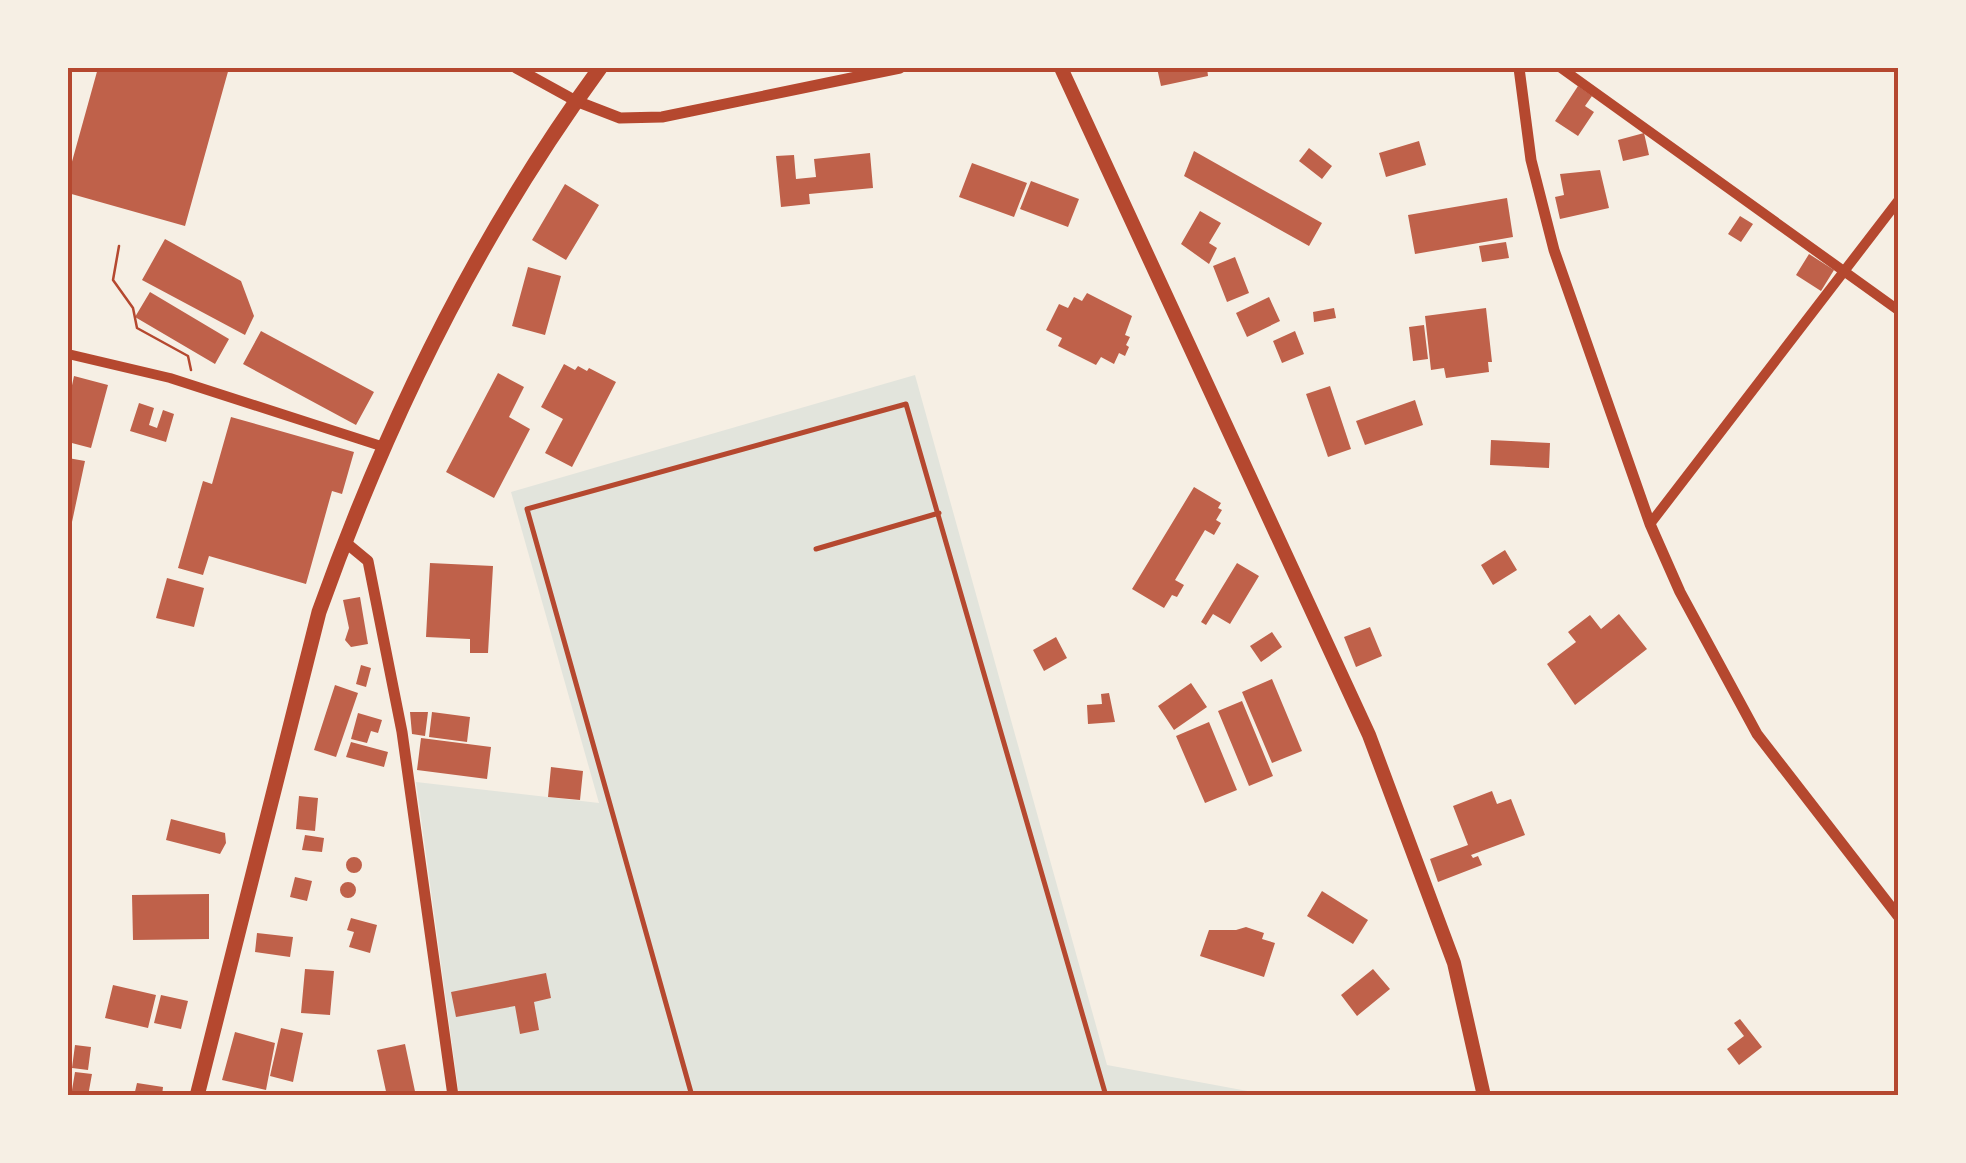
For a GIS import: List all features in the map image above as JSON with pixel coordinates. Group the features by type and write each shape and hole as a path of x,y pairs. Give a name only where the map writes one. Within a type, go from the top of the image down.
{"highway":[{"path":"197,1096 320,612 345,542 384,447 452,308 576,101 600,68"}],"main road":[{"path":"1061,68 1274,522 1369,735 1454,964 1484,1096"}],"street":[{"path":"516,68 576,101 620,118 662,117 900,68"},
{"path":"1519,68 1532,160 1554,250 1650,524 1680,592 1757,734 1898,916"},
{"path":"1561,68 1898,310"},
{"path":"1650,524 1898,202"},
{"path":"68,354 195,386 384,447"},
{"path":"345,542 368,561 402,732 453,1096"}],"lane":[{"path":"692,1096 526,508 906,404 1106,1096"},
{"path":"816,550 939,513"}],"path":[{"path":"119,246 113,280 133,308 137,328 188,356 195,386"}],"shaded area":[{"path":"915,375 1107,1065 1269,1095 459,1095 416,782 599,803 511,492"}],"building":[{"path":"98,68 229,68 185,226 68,193 68,176"},
{"path":"1157,68 1207,68 1208,76 1161,86"},
{"path":"1578,86 1592,96 1585,106 1594,112 1578,136 1555,121"},
{"path":"1644,133 1649,155 1623,161 1618,140"},
{"path":"1419,141 1426,165 1386,177 1379,153"},
{"path":"1309,148 1332,166 1322,179 1299,161"},
{"path":"1194,151 1322,223 1309,246 1184,176"},
{"path":"870,153 873,188 809,194 810,204 781,207 776,156 794,155 796,179 816,177 814,159"},
{"path":"972,163 1027,183 1014,217 959,197"},
{"path":"1600,170 1609,208 1560,219 1555,197 1564,195 1560,174"},
{"path":"1031,181 1079,199 1068,227 1020,209"},
{"path":"565,184 599,205 566,260 532,240"},
{"path":"1507,198 1513,237 1415,254 1408,215"},
{"path":"1200,211 1221,223 1209,243 1217,248 1209,264 1181,244"},
{"path":"1740,216 1753,224 1741,242 1728,234"},
{"path":"165,239 241,281 254,316 245,335 142,280"},
{"path":"1506,242 1509,258 1482,262 1479,246"},
{"path":"1809,254 1834,270 1821,291 1796,275"},
{"path":"1235,257 1249,293 1227,302 1213,266"},
{"path":"528,267 561,276 545,335 512,326"},
{"path":"150,292 229,339 215,364 135,317"},
{"path":"1087,293 1132,316 1125,335 1130,337 1126,345 1129,347 1125,356 1119,353 1114,364 1101,357 1096,365 1058,346 1062,338 1046,330 1059,304 1068,308 1074,297 1082,301"},
{"path":"1269,297 1280,321 1247,337 1236,313"},
{"path":"1334,308 1336,318 1314,322 1313,312"},
{"path":"1486,308 1492,362 1488,362 1489,372 1446,378 1444,368 1431,370 1425,316"},
{"path":"1424,325 1428,359 1413,361 1409,327"},
{"path":"261,331 374,392 356,425 243,364"},
{"path":"1295,331 1304,354 1282,363 1273,341"},
{"path":"564,364 575,370 578,366 587,371 589,368 616,382 572,467 545,453 563,419 541,407"},
{"path":"498,373 524,387 509,417 530,429 494,498 446,472"},
{"path":"74,376 108,385 91,448 68,442 68,404"},
{"path":"1330,386 1351,449 1328,457 1306,394"},
{"path":"1415,400 1423,425 1365,445 1356,421"},
{"path":"139,403 154,408 149,425 157,428 163,410 174,414 166,442 130,431"},
{"path":"231,417 354,452 342,494 332,491 306,584 209,556 203,575 178,568 203,481 212,484"},
{"path":"1491,440 1550,443 1549,468 1490,465"},
{"path":"68,458 85,461 69,536 68,535"},
{"path":"1194,487 1221,503 1216,520 1221,523 1214,535 1205,530 1175,580 1184,585 1164,608 1132,589"},
{"path":"1505,550 1517,570 1493,585 1481,565"},
{"path":"430,563 493,566 488,653 470,653 470,639 426,637"},
{"path":"1237,563 1259,576 1230,624 1213,614 1206,625 1201,622"},
{"path":"167,578 204,588 194,627 156,618"},
{"path":"360,597 368,644 351,647 345,640 349,628 343,600"},
{"path":"1619,614 1647,649 1575,705 1547,664 1576,642 1568,632 1590,615 1601,629"},
{"path":"1370,627 1382,656 1356,667 1344,637"},
{"path":"1272,632 1282,647 1261,662 1250,646"},
{"path":"1056,637 1067,658 1044,671 1033,650"},
{"path":"361,665 371,668 366,687 356,684"},
{"path":"1272,679 1302,751 1272,763 1242,692"},
{"path":"1191,683 1207,707 1174,730 1158,706"},
{"path":"335,685 358,693 336,757 314,750"},
{"path":"1109,693 1115,722 1088,724 1087,705 1102,704 1101,694"},
{"path":"1242,701 1273,776 1249,786 1218,711"},
{"path":"410,712 428,712 425,736 412,734"},
{"path":"432,712 470,717 467,742 429,737"},
{"path":"358,713 382,720 378,733 371,731 367,743 351,739"},
{"path":"1209,722 1237,790 1205,803 1176,736"},
{"path":"421,738 491,747 487,779 417,770"},
{"path":"351,742 388,752 384,767 346,757"},
{"path":"551,767 583,771 580,800 548,797"},
{"path":"1492,791 1497,804 1511,799 1525,835 1471,855 1478,856 1482,865 1438,882 1430,859 1468,845 1453,806"},
{"path":"299,796 318,798 315,831 296,829"},
{"path":"171,819 225,833 226,843 220,854 166,840"},
{"path":"305,835 324,838 322,852 302,850"},
{"path":"354,857 362,865 354,873 346,865"},
{"path":"295,877 312,881 307,901 290,897"},
{"path":"348,882 356,890 348,898 340,890"},
{"path":"1322,891 1368,920 1353,944 1307,916"},
{"path":"209,894 209,939 133,940 132,895"},
{"path":"351,918 377,925 370,953 349,947 354,932 347,930"},
{"path":"1246,927 1264,933 1262,939 1275,943 1264,977 1200,956 1209,930"},
{"path":"257,933 293,937 290,957 255,952"},
{"path":"305,969 334,971 330,1015 301,1013"},
{"path":"1373,969 1390,989 1357,1016 1341,995"},
{"path":"546,973 551,998 534,1002 539,1030 520,1034 515,1006 456,1017 451,992"},
{"path":"113,985 156,995 148,1028 105,1018"},
{"path":"161,995 188,1001 181,1029 154,1023"},
{"path":"1740,1019 1762,1047 1739,1065 1727,1049 1744,1036 1734,1023"},
{"path":"281,1028 303,1033 293,1082 270,1076"},
{"path":"235,1032 275,1043 266,1090 222,1080"},
{"path":"405,1044 416,1096 387,1096 377,1050"},
{"path":"75,1045 91,1047 88,1070 72,1068"},
{"path":"75,1072 92,1074 88,1096 71,1096"},
{"path":"137,1083 163,1087 162,1096 134,1096"}]}
